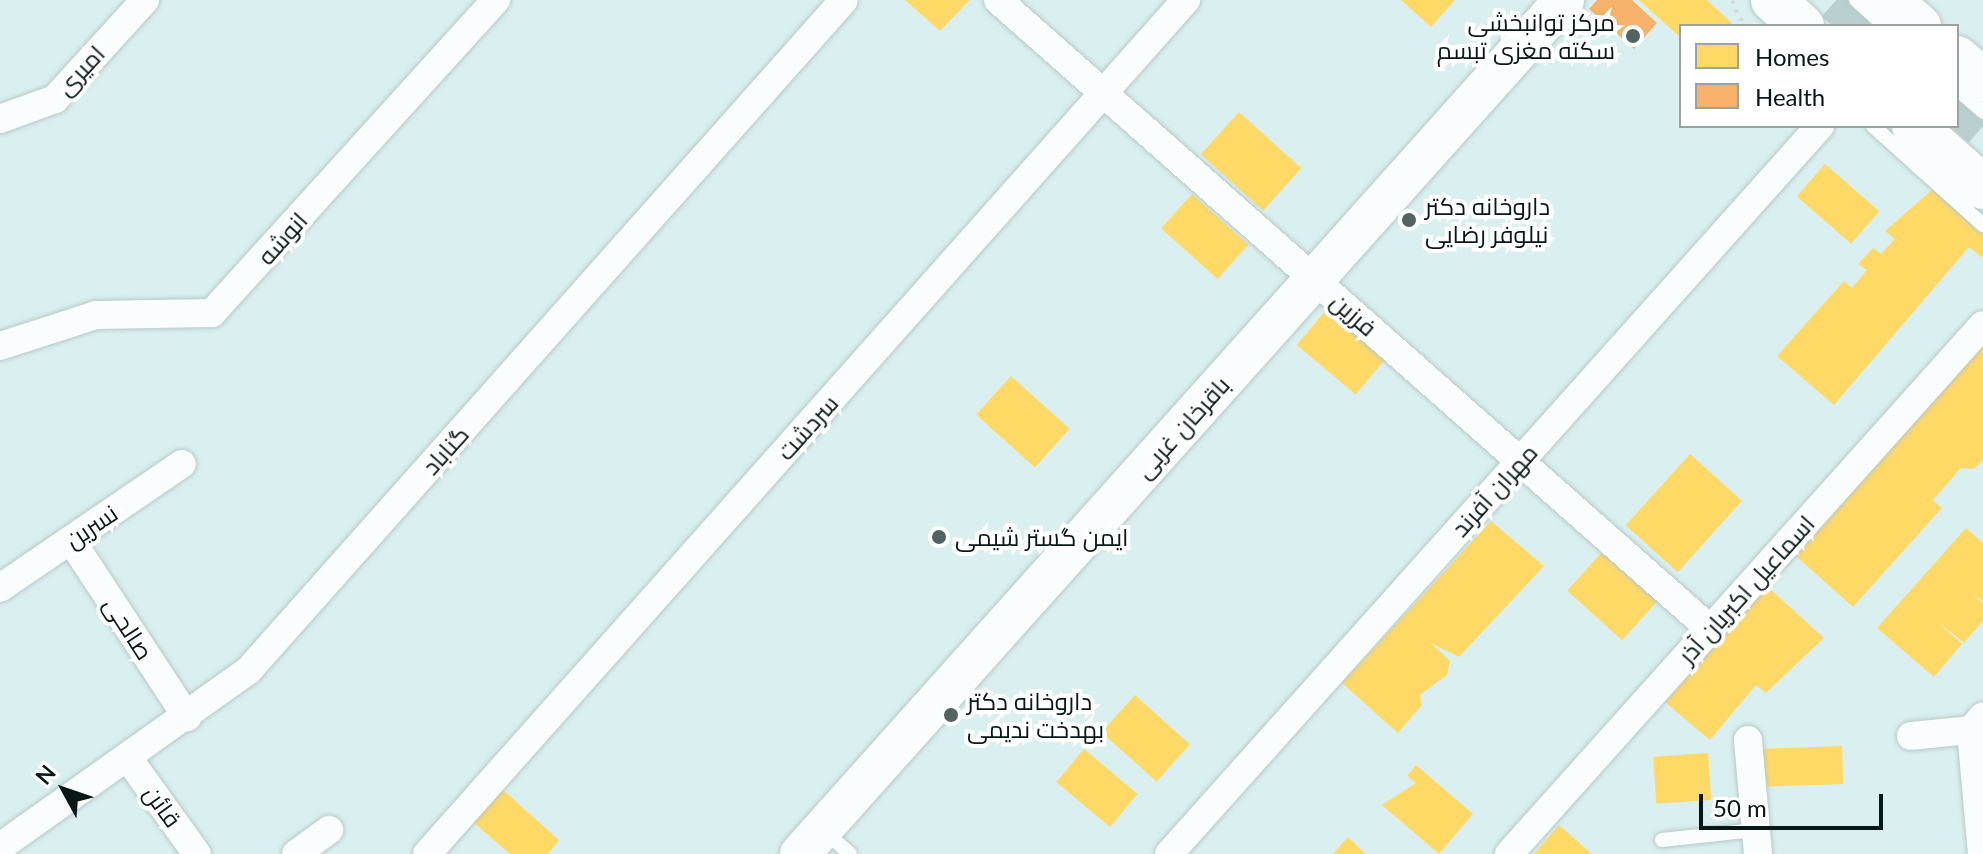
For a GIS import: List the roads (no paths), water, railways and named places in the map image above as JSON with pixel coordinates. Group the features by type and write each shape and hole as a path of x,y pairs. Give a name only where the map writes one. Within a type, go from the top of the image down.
{"highway":[{"path":"1889,0 1917,24"},
{"path":"1756,10 1796,24"},
{"path":"1959,60 1983,80"},
{"path":"1916,128 1983,187"}],"main road":[{"name":"باقرخان غربی","path":"824,846 1315,279 1563,1"}],"street":[{"name":"امیری","path":"0,119 55,99 145,0"},
{"name":"انوشه","path":"0,346 96,315 212,313 496,0"},
{"name":"گناباد","path":"0,847 187,717 263,656 844,0"},
{"name":"فرزین","path":"998,0 1710,629"},
{"name":"سردشت","path":"427,854 1186,0"},
{"name":"مهران آفرند","path":"1169,854 1818,128"},
{"name":"اسماعیل اکبریان آذر","path":"1509,854 1983,325"},
{"name":"نسرین","path":"0,588 182,464"},
{"name":"صالحی","path":"71,540 187,717"},
{"path":"1911,736 1977,723 1982,854"},
{"path":"1748,740 1757,842"},
{"name":"قائن","path":"128,758 197,854"},
{"path":"296,854 329,830"}],"lane":[{"path":"1856,0 1883,24"},
{"path":"1959,91 1983,112"},
{"path":"1875,128 1983,225"},
{"path":"1662,840 1757,842"}],"tunnel":[{"path":"1836,0 1864,24"},
{"path":"1959,106 1983,126"}],"place":[{"name":"مرکز توانبخشی سکته مغزی تبسم","path":"1633,36"},
{"name":"داروخانه دکتر نیلوفر رضایی","path":"1409,220"},
{"name":"ایمن گستر شیمی","path":"939,537"},
{"name":"داروخانه دکتر بهدخت ندیمی","path":"951,715"}]}
